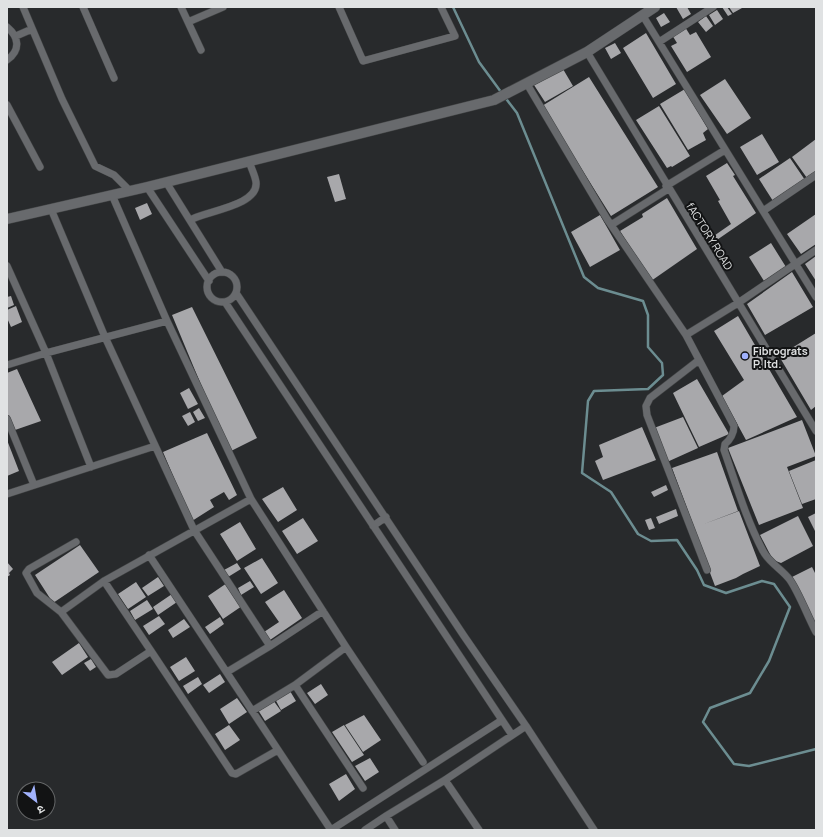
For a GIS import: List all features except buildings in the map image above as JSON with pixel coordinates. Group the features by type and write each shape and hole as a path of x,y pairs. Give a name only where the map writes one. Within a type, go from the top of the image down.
{"street":[{"path":"23,7 62,99 95,166 114,176 130,191"},
{"path":"83,7 114,78"},
{"path":"181,7 201,50"},
{"path":"188,22 223,7"},
{"path":"339,7 363,61 455,36 441,7"},
{"path":"7,219 147,187 494,100 587,52 644,16 654,7"},
{"path":"659,42 712,7"},
{"path":"644,16 816,297"},
{"path":"7,27 16,36 17,45 14,53 7,60"},
{"path":"16,36 32,29"},
{"name":"fACTORY ROAD","path":"587,52 667,187 816,431"},
{"path":"527,84 611,225 686,335 734,426 734,431 725,444 724,450 743,503 763,552 790,581 816,632"},
{"path":"7,105 40,167"},
{"path":"611,225 725,150"},
{"path":"190,220 197,215 244,201 253,194 256,183 249,161"},
{"path":"763,211 816,175"},
{"path":"166,182 222,272"},
{"path":"147,187 209,280"},
{"path":"112,195 167,321 251,499 346,647 423,762"},
{"path":"51,209 105,337 194,530 270,646"},
{"path":"686,335 738,303 816,250"},
{"path":"7,266 46,353 91,467"},
{"path":"222,272 230,274 236,280 236,293 232,299 225,302 216,301 210,296 207,289 209,280 214,274 222,272"},
{"path":"236,293 594,830"},
{"path":"225,302 512,735"},
{"path":"7,365 46,353 167,321"},
{"path":"699,360 650,398 646,406 647,415 707,570"},
{"path":"7,419 34,485"},
{"path":"7,494 155,446"},
{"path":"61,612 104,581 149,554 251,499"},
{"path":"373,526 386,517"},
{"path":"76,542 29,569 26,574 37,592 61,612 108,675 116,674 151,651"},
{"path":"149,554 331,830 502,720"},
{"path":"104,581 232,773 236,774 278,750"},
{"path":"227,672 323,611"},
{"path":"252,711 295,685 346,647"},
{"path":"295,685 363,788"},
{"path":"365,830 445,780 526,726"},
{"path":"445,780 479,830"},
{"path":"386,816 395,830"}],"waterway":[{"path":"453,7 479,62 501,92"},
{"path":"504,96 517,113 584,277 598,288 643,301 648,315 648,347 662,363 663,375 648,389 594,391 588,401 582,473 611,492 638,534 651,541 677,540 697,570 704,585 726,593 762,581 774,584 790,607 769,661 750,693 710,708 703,722 734,764 749,766 816,749"}],"place":[{"name":"Fibrograts P. ltd.","path":"745,356"}]}
